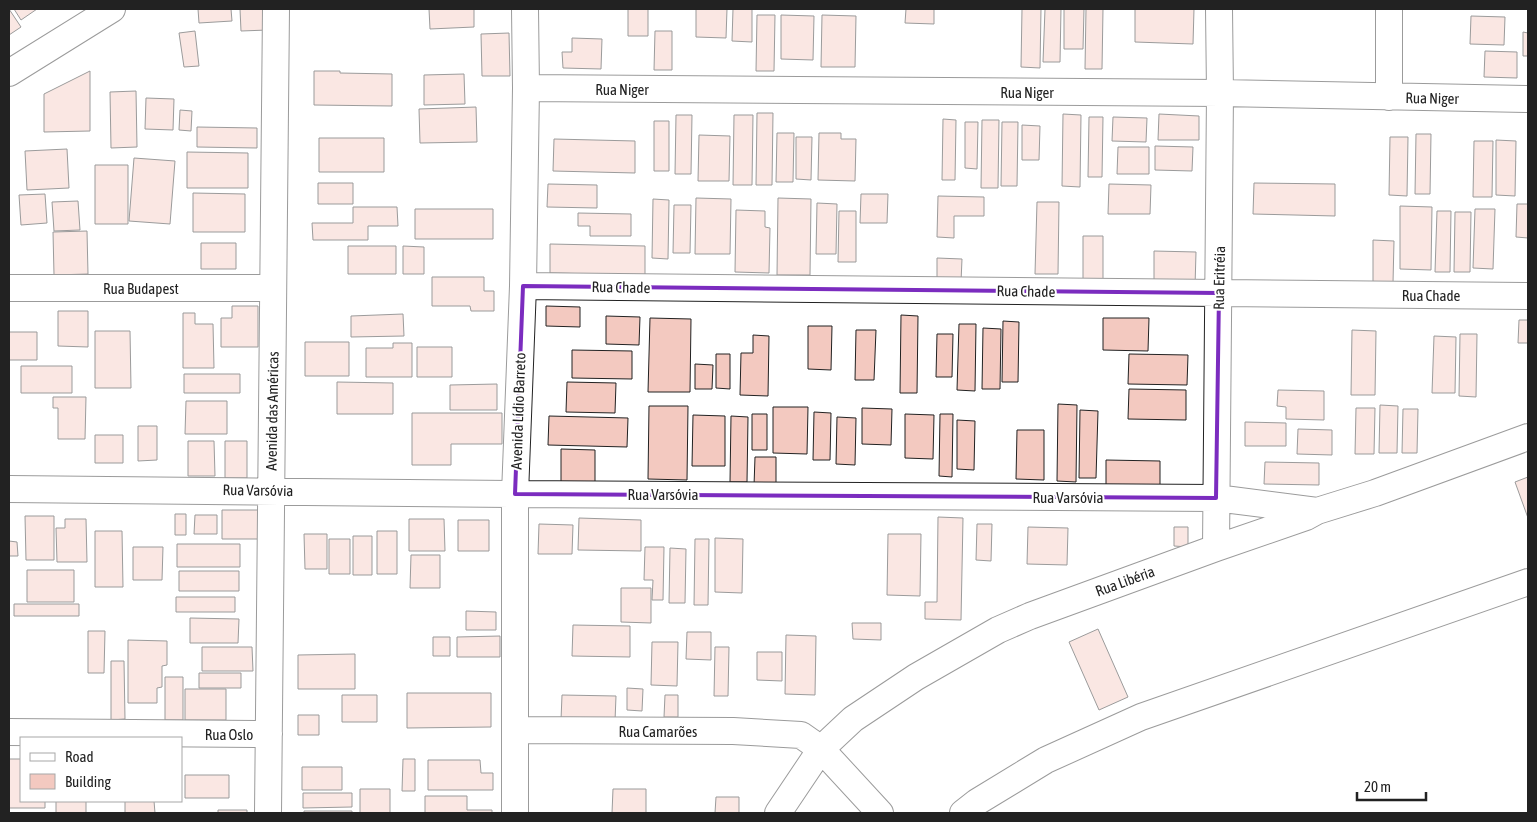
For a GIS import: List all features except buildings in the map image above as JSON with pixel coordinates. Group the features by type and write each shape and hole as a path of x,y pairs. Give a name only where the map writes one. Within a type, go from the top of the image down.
{"street":[{"path":"9,73 112,9"},
{"name":"Avenida das Américas","path":"268,813 276,9"},
{"name":"Avenida Lídio Barreto","path":"515,813 515,494 523,286 526,88 525,9"},
{"name":"Rua Eritréia","path":"1216,548 1219,294 1219,9"},
{"path":"1389,9 1389,97"},
{"name":"Rua Niger","path":"526,88 1220,93 1528,99"},
{"name":"Rua Chade","path":"523,286 1528,296"},
{"name":"Rua Budapest","path":"9,288 273,288"},
{"name":"Rua Libéria","path":"778,813 811,742 853,719 916,677 998,630 1030,616 1306,517 1317,511 1375,493 1528,437"},
{"name":"Rua Varsóvia","path":"9,488 515,494 1216,498 1317,511"},
{"path":"963,813 977,802 1046,760 1141,718 1528,582"},
{"name":"Rua Camarões","path":"515,730 742,732 811,742"},
{"name":"Rua Oslo","path":"9,732 270,734"},
{"path":"811,742 880,813"}],"highlighted area":[{"path":"523,286 1219,293 1216,498 515,494"}]}
